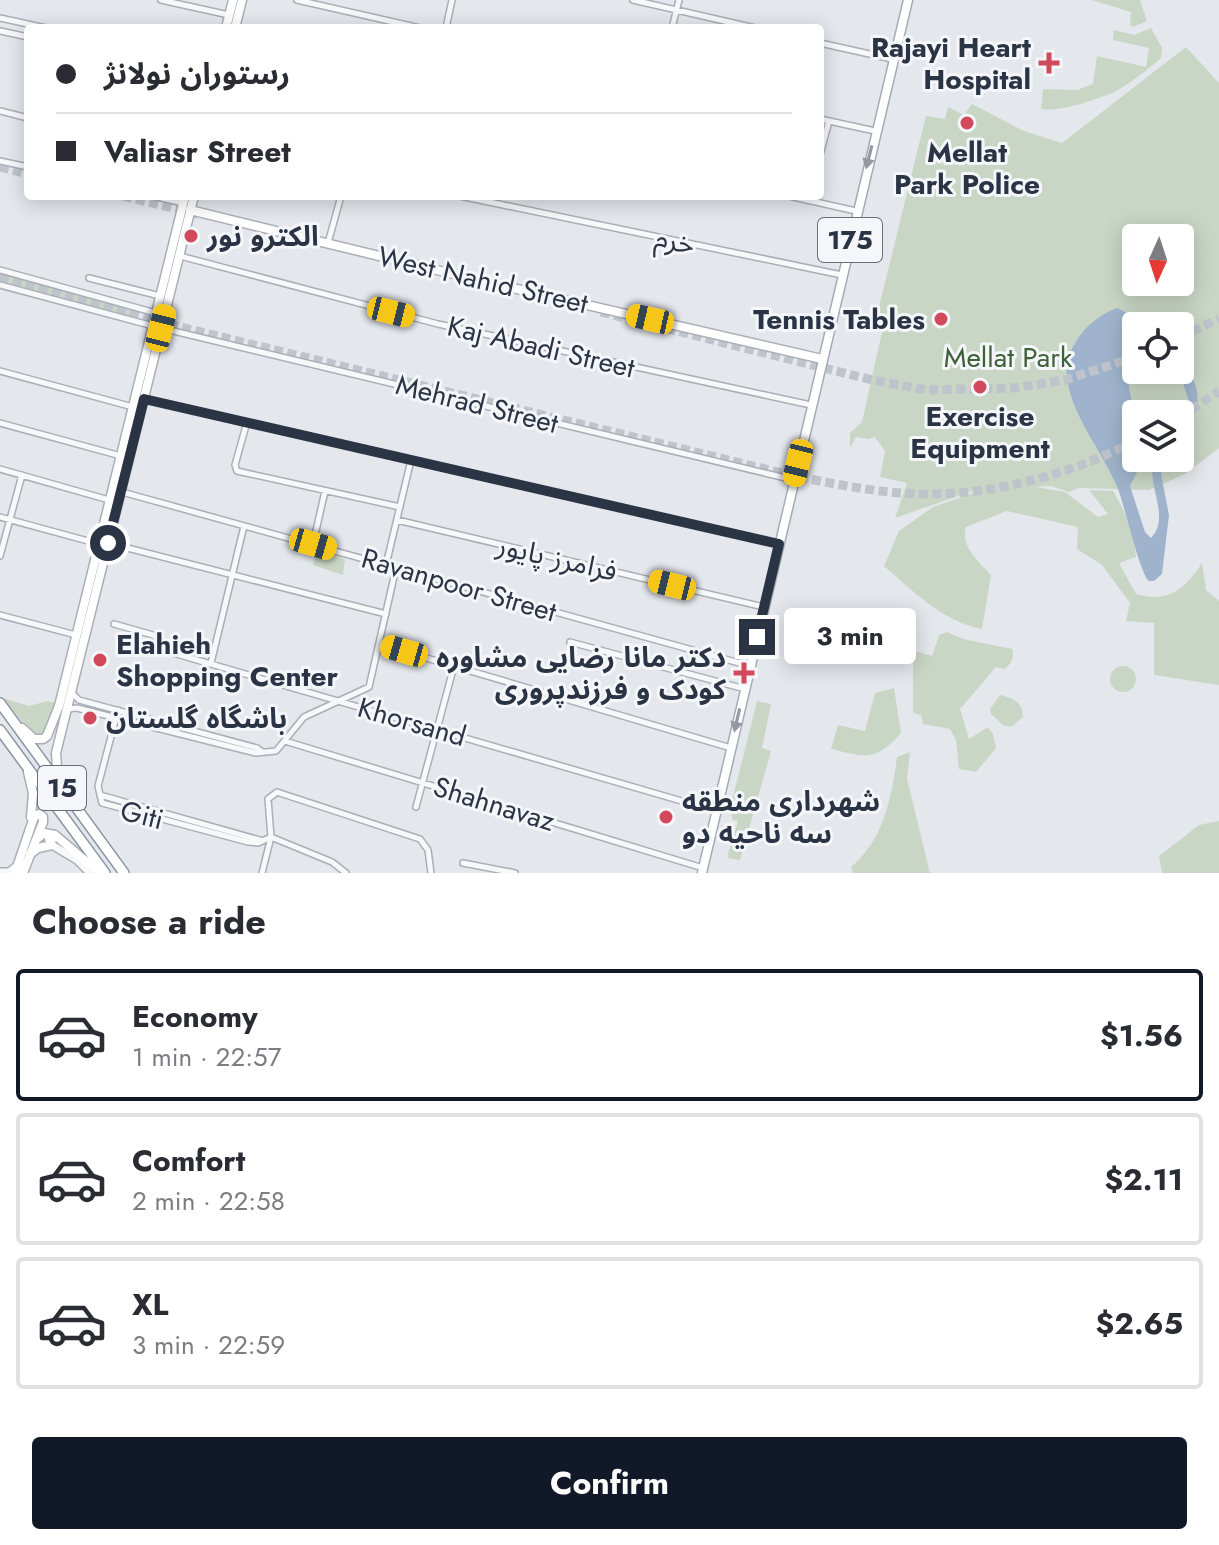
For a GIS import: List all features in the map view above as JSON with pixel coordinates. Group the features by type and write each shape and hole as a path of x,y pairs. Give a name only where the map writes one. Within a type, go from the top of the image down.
{"highway":[{"name":"15","path":"0,703 124,873"},
{"name":"15","path":"0,730 102,873"}],"main road":[{"path":"227,24 233,0"},
{"path":"236,24 242,0"},
{"name":"175","path":"702,870 908,0"},
{"path":"7,713 31,737 39,740 47,736 55,720 121,492 133,407 179,256 186,203"},
{"path":"80,812 57,768 55,755 104,544 110,500 144,399 157,327 156,313 186,203"},
{"name":"West Nahid Street","path":"186,203 328,243 493,284 822,359"},
{"path":"47,736 52,744 60,738"},
{"path":"23,760 33,793 29,830"},
{"path":"15,873 35,815 43,816 23,873"},
{"path":"36,839 45,833 102,873"},
{"path":"29,854 55,841"}],"street":[{"path":"161,0 229,15"},
{"path":"297,0 402,24"},
{"path":"447,24 452,0"},
{"path":"633,0 737,24"},
{"path":"673,24 679,0"},
{"path":"0,18 29,24"},
{"path":"17,35 20,22"},
{"path":"0,31 24,36"},
{"path":"824,44 892,59"},
{"path":"0,111 24,117"},
{"path":"824,120 875,131"},
{"path":"824,140 829,121"},
{"path":"0,161 24,166"},
{"path":"328,243 340,200"},
{"name":"خرم","path":"479,200 842,275"},
{"path":"807,200 856,211"},
{"name":"Kaj Abadi Street","path":"179,256 438,324 811,405"},
{"path":"0,270 156,313"},
{"path":"11,288 15,274"},
{"path":"89,278 160,296"},
{"name":"Mehrad Street","path":"0,285 157,327 794,480"},
{"path":"76,305 80,292"},
{"path":"0,371 133,407"},
{"path":"144,399 779,544"},
{"path":"247,422 235,469 400,507"},
{"path":"0,423 125,457"},
{"path":"386,565 411,460"},
{"path":"0,469 110,500"},
{"path":"0,556 22,475"},
{"path":"313,544 325,491"},
{"name":"Ravanpoor Street","path":"121,492 750,666"},
{"path":"0,517 386,614"},
{"name":"فرامرز پایور","path":"397,520 764,607"},
{"path":"211,663 244,526"},
{"path":"67,709 77,708 258,751 276,751 304,717 369,687 396,568"},
{"path":"0,615 77,636"},
{"name":"Khorsand","path":"114,624 153,635 173,653 716,811"},
{"path":"570,642 745,689"},
{"path":"379,644 731,748"},
{"path":"416,807 454,666"},
{"path":"71,692 79,700 258,751"},
{"path":"116,718 118,710"},
{"name":"Giti","path":"116,718 98,786 100,800 106,806 248,842 264,841 271,837"},
{"name":"Shahnavaz","path":"285,741 702,870"},
{"path":"262,873 271,837 268,799 272,793 280,792 420,839 428,850 431,873"},
{"path":"271,837 332,862 346,873"},
{"path":"55,841 90,873"},
{"path":"0,871 11,871 20,858"},
{"path":"463,863 515,873"}],"green space":[{"path":"1092,0 1140,0 1147,21 1133,27 1130,25 1131,12"},
{"path":"1151,28 1162,48 1161,58 1139,76 1099,98 1067,107 1041,109 1043,89 1077,90 1093,84 1097,56 1146,67 1149,48 1113,40 1114,30 1134,35"},
{"name":"Mellat Park","path":"1186,47 1219,83 1219,448 1194,467 1194,400 1122,400 1122,472 1188,472 1149,490 1079,488 1069,492 1051,486 1036,487 1065,492 1098,517 1108,514 1089,490 1113,491 1129,523 1136,557 1119,563 1136,594 1158,597 1175,592 1202,563 1206,590 1219,601 1219,685 1154,675 1154,623 1126,621 1130,603 1102,565 1077,549 1078,527 1007,511 966,527 968,547 991,575 982,629 941,612 884,566 899,531 933,507 981,488 895,518 907,483 880,477 885,451 875,437 856,437 850,448 850,433 862,422 882,332 864,328 866,320 883,323 883,330 884,323 876,319 926,116 945,119 948,107 964,115 972,104 1024,131 1062,143"},
{"path":"0,273 134,310 132,319 0,282"},
{"path":"308,548 345,559 343,575 313,565 315,557 308,555"},
{"path":"947,632 963,639 1012,649 1013,652 1007,667 996,667 960,709 969,739 988,727 993,734 996,748 976,772 959,769 956,740 950,729 923,724 921,715 913,713 915,651 932,656 939,635"},
{"path":"1123,666 1132,670 1136,679 1132,688 1123,692 1114,688 1110,679 1114,670"},
{"path":"894,688 901,733 892,742 869,755 831,749 838,725 865,731 875,693"},
{"path":"1000,695 1013,699 1021,708 1023,717 1011,727 1003,725 991,714 990,709"},
{"path":"3,698 29,706 48,701 55,703 44,735 34,736"},
{"path":"757,701 771,704 762,748 771,751 740,860 728,858 738,821 733,820 730,809"},
{"path":"910,752 907,779 930,873 853,873 851,867 871,844 884,817 897,757"},
{"path":"1219,821 1219,873 1162,873 1159,856 1199,825"}],"water":[{"path":"1117,308 1125,312 1122,312 1122,384 1129,384 1131,400 1122,400 1122,472 1137,472 1130,486 1145,532 1151,538 1159,520 1153,472 1161,472 1169,515 1162,574 1154,581 1149,581 1145,576 1118,489 1079,416 1067,379 1068,360 1075,343 1083,331"},
{"path":"1194,382 1198,398 1194,414 1194,400 1188,399 1183,384"}],"tunnel":[{"path":"0,167 24,173"},
{"path":"140,200 198,214"},
{"path":"0,277 168,324 794,476 864,489 917,494 986,490 1064,471 1122,447"},
{"path":"601,312 872,380 926,390 1014,388 1065,380 1122,362"},
{"path":"1194,331 1219,319"},
{"path":"1194,408 1219,391"}],"place":[{"name":"Rajayi Heart Hospital","path":"1049,63"},
{"name":"Mellat Park Police","path":"967,123"},
{"name":"الكترو نور","path":"191,236"},
{"name":"Tennis Tables","path":"941,319"},
{"name":"Exercise Equipment","path":"980,387"},
{"name":"Elahieh Shopping Center","path":"100,660"},
{"name":"دکتر مانا رضایی مشاوره کودک و فرزندپروری","path":"744,673"},
{"name":"باشگاه گلستان","path":"90,718"},
{"name":"شهرداری منطقه سه ناحیه دو","path":"666,817"}],"route":[{"path":"108,543 144,399 779,544 757,637"}]}
